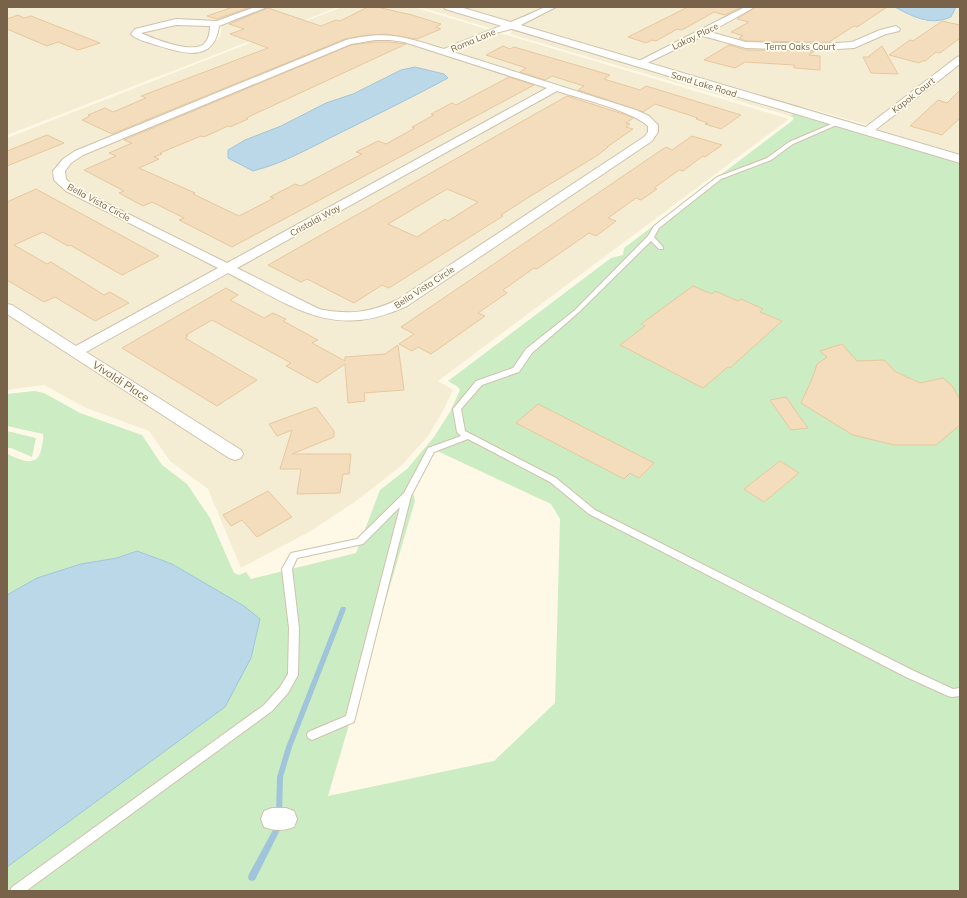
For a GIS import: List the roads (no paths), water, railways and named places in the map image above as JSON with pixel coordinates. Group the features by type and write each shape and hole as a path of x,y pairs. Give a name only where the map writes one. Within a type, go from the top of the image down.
{"street":[{"path":"218,24 215,25 215,36 206,48 202,49 179,49 135,34 148,28 176,22 218,24 263,7"},
{"name":"Sand Lake Road","path":"449,7 960,160"},
{"path":"512,26 552,7"},
{"name":"Lakay Place","path":"638,64 751,7"},
{"name":"Roma Lane","path":"445,52 493,30 512,26"},
{"name":"Roma Lane","path":"459,57 505,34 512,26"},
{"name":"Terra Oaks Court","path":"702,33 746,45 821,47 854,45 883,32 896,29"},
{"name":"Bella Vista Circle","path":"390,37 406,40 459,57 644,118 653,125 653,132 642,144 402,303 385,312 361,317 337,317 315,312 70,189 60,180 59,171 67,161 79,153 361,38 390,37"},
{"path":"472,40 484,44"},
{"name":"Kapok Court","path":"866,132 960,59"},
{"name":"Cristaldi Way","path":"75,352 555,88"},
{"name":"Vivaldi Place","path":"7,308 236,454"}],"lane":[{"path":"838,123 791,144 769,159 719,178 656,227 651,237 577,311 529,351 516,370 479,383 457,409 461,432 553,480 592,512 741,586 910,674 952,693 960,692"},
{"path":"651,237 661,248"},
{"path":"312,735 350,719 407,495 431,450 468,436"},
{"path":"16,891 268,708 284,690 293,675 294,628 287,569 294,555 360,542 407,495"}],"water":[{"path":"895,7 956,7 951,17 936,21 915,17"},
{"path":"415,67 444,74 448,78 288,159 265,168 253,171 228,158 228,150 245,140 281,126 326,103 353,94 401,70"},
{"path":"137,551 172,564 244,606 260,619 251,658 225,707 7,867 7,595 37,578 81,564 117,558"}],"waterway":[{"path":"279,814 280,777 289,747 343,609"},
{"path":"252,877 278,828 278,824"}]}
